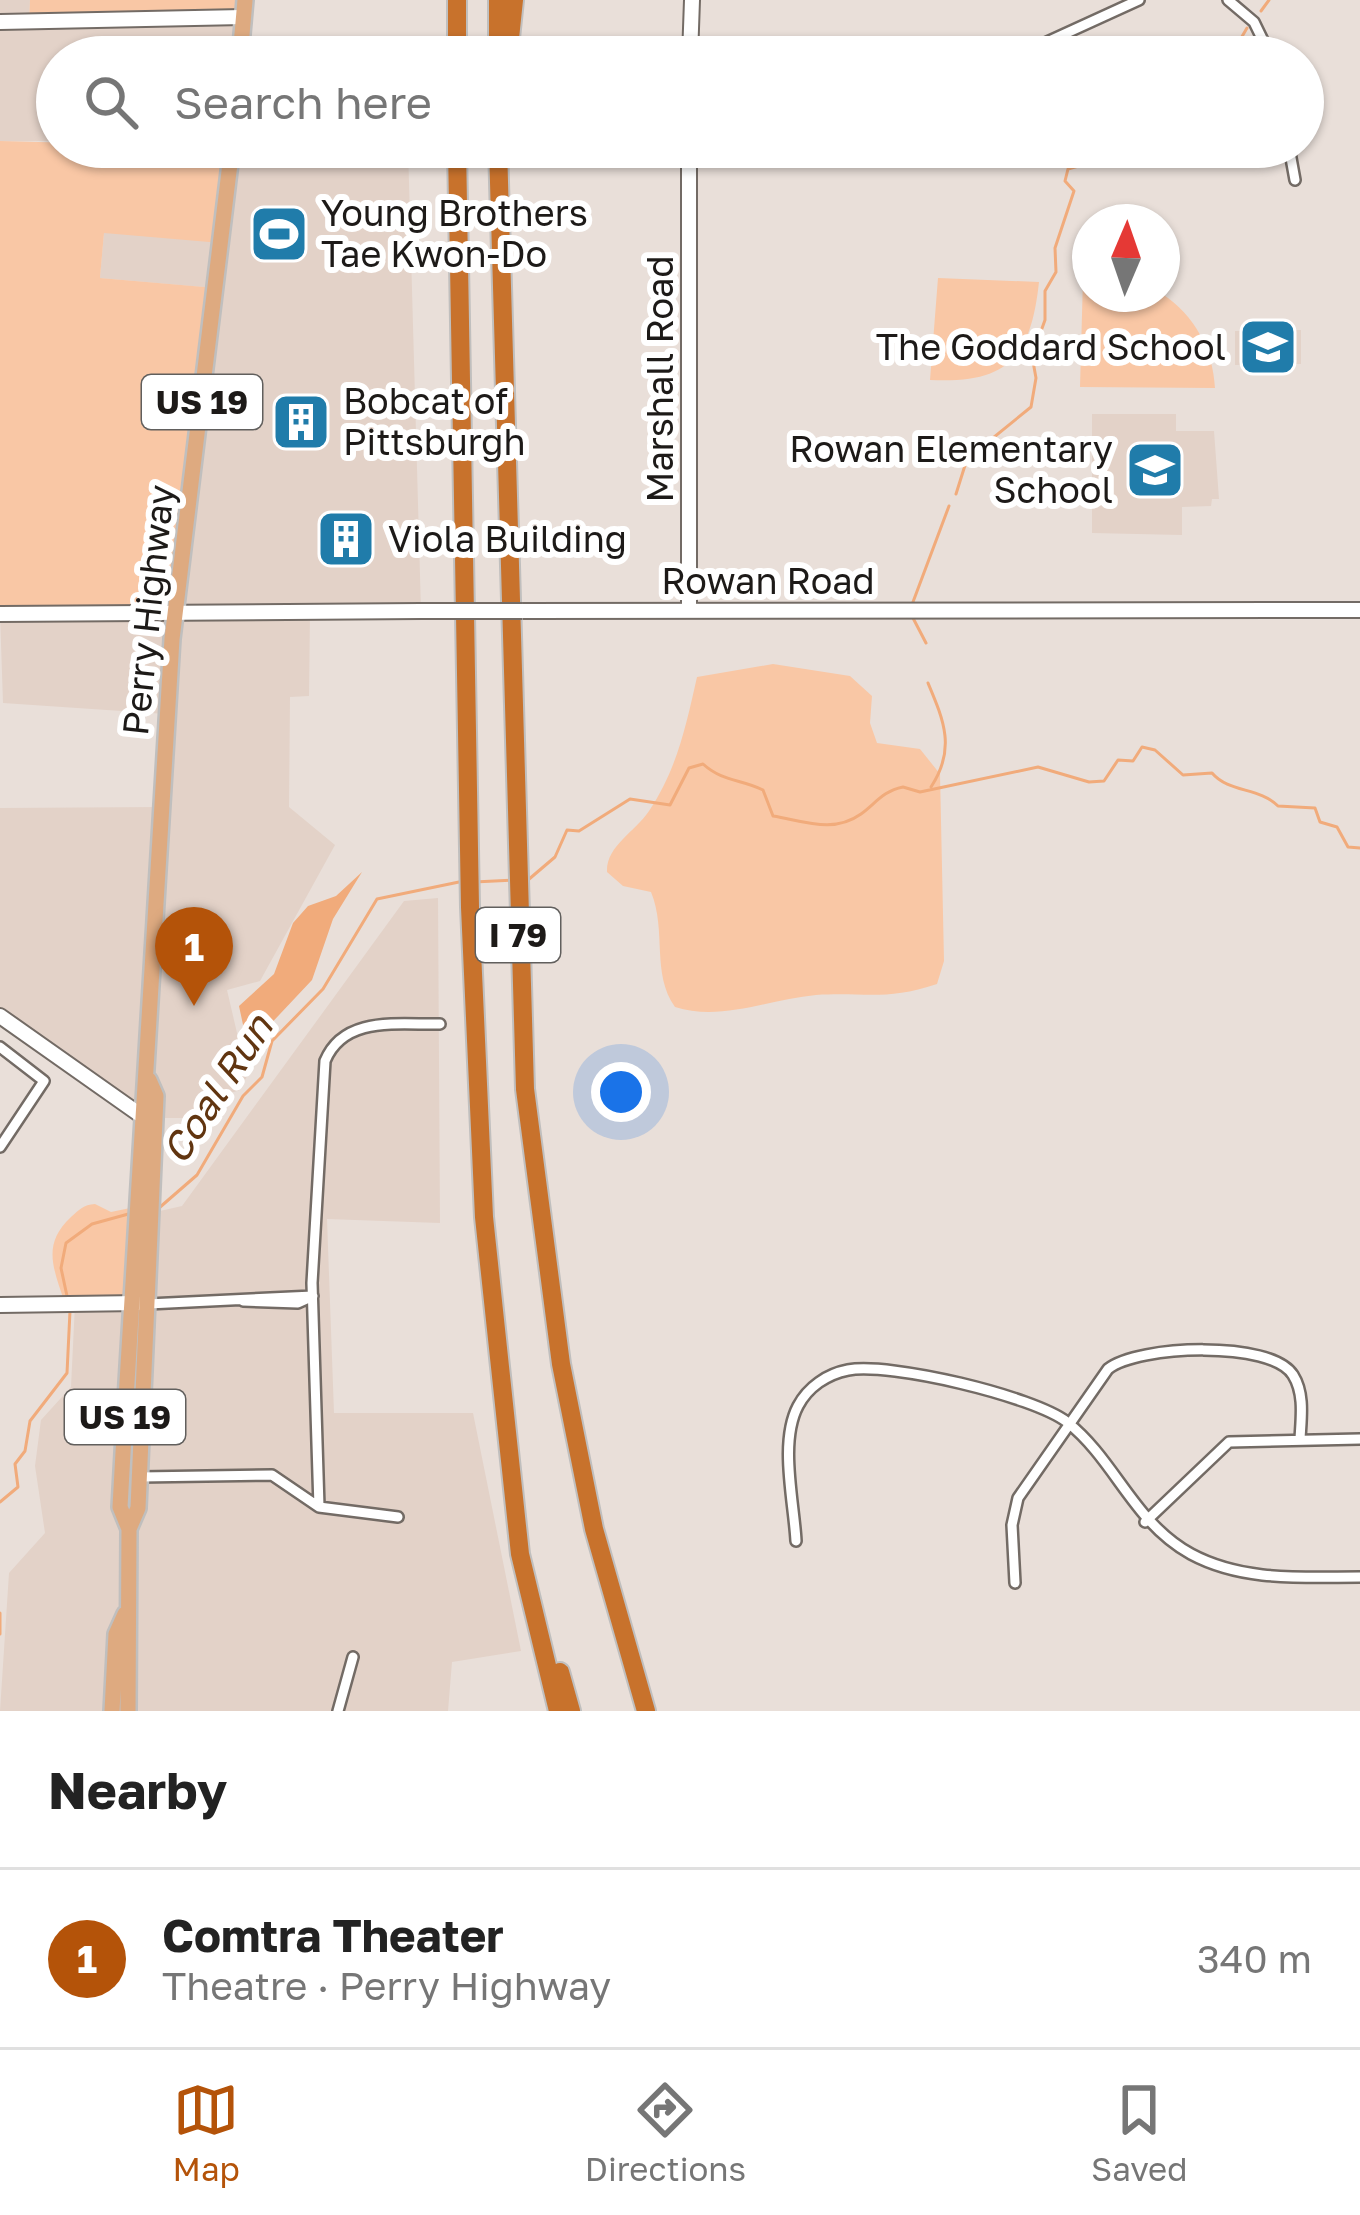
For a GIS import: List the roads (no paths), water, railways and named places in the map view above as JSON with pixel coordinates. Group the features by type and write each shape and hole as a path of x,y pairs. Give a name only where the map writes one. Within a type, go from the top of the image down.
{"highway":[{"path":"457,0 457,36"},
{"path":"498,0 498,36"},
{"path":"510,36 514,0"},
{"name":"I 79","path":"457,168 470,907 484,1217 498,1380 539,1589 571,1711"},
{"name":"I 79","path":"499,168 524,1089 561,1364 594,1529 646,1711"},
{"path":"498,1380 520,1554 558,1711"}],"main road":[{"name":"Perry Highway","path":"129,1529 121,1507 156,1096 149,1080 175,611 229,168"},
{"name":"Perry Highway","path":"143,1210 139,1114 140,1095 149,1080"},
{"name":"Perry Highway","path":"112,1711 129,1529 138,1508 139,1303"},
{"name":"Perry Highway","path":"124,1614 131,1635 128,1711"}],"street":[{"path":"691,36 692,0"},
{"path":"1060,36 1139,0"},
{"path":"1228,0 1254,22 1261,36"},
{"path":"0,22 244,9"},
{"name":"Marshall Road","path":"689,168 689,610"},
{"path":"1293,168 1295,180"},
{"name":"Rowan Road","path":"0,614 1360,610"},
{"path":"0,1016 139,1114"},
{"path":"319,1507 313,1296 321,1083 328,1053 340,1039 369,1026 440,1024"},
{"path":"0,1047 44,1081 0,1147"},
{"path":"0,1305 238,1300 298,1304 313,1296"},
{"path":"1015,1583 1012,1525 1018,1498 1108,1369 1128,1356 1251,1353 1276,1359 1294,1375 1301,1395 1300,1439"},
{"path":"796,1541 793,1419 808,1390 825,1378 865,1368 973,1386 1068,1423 1145,1522 1195,1556 1233,1571 1360,1577"},
{"path":"1145,1522 1229,1442 1360,1438"},
{"path":"140,1477 272,1475 319,1507 398,1517"},
{"path":"338,1711 353,1657"}],"waterway":[{"path":"1261,11 1269,0"},
{"path":"1242,36 1247,28"},
{"path":"956,494 967,459 1031,407 1036,378 1032,356 1045,320 1045,291 1056,272 1055,248 1074,191 1065,181 1072,168"},
{"path":"913,602 949,506"},
{"path":"913,618 926,643"},
{"path":"928,683 945,735 943,760 931,787"},
{"name":"Coal Run","path":"528,880 555,857 567,830 579,831 630,799 670,805 689,768 703,764 763,790 773,816 829,825 850,820 903,787 920,792 1038,767 1089,782 1104,781 1118,760 1133,761 1142,747 1155,750 1183,775 1212,773 1278,806 1315,808 1320,822 1337,827 1348,847 1360,848"},
{"name":"Coal Run","path":"474,882 513,880"},
{"name":"Coal Run","path":"159,1208 197,1175 243,1096 262,1077 272,1041 323,989 377,899 459,882"},
{"name":"Coal Run","path":"67,1296 61,1268 66,1243 92,1224 132,1213"},
{"name":"Coal Run","path":"0,1502 18,1487 15,1464 25,1451 30,1421 67,1373 70,1311"},
{"name":"Coal Run","path":"0,1613 0,1634"}],"place":[{"name":"Young Brothers Tae Kwon-Do","path":"279,234"},
{"name":"The Goddard School","path":"1268,347"},
{"name":"Bobcat of Pittsburgh","path":"301,422"},
{"name":"Rowan Elementary School","path":"1155,470"},
{"name":"Viola Building","path":"346,539"},
{"name":"Comtra Theater","path":"194,1006"}]}
